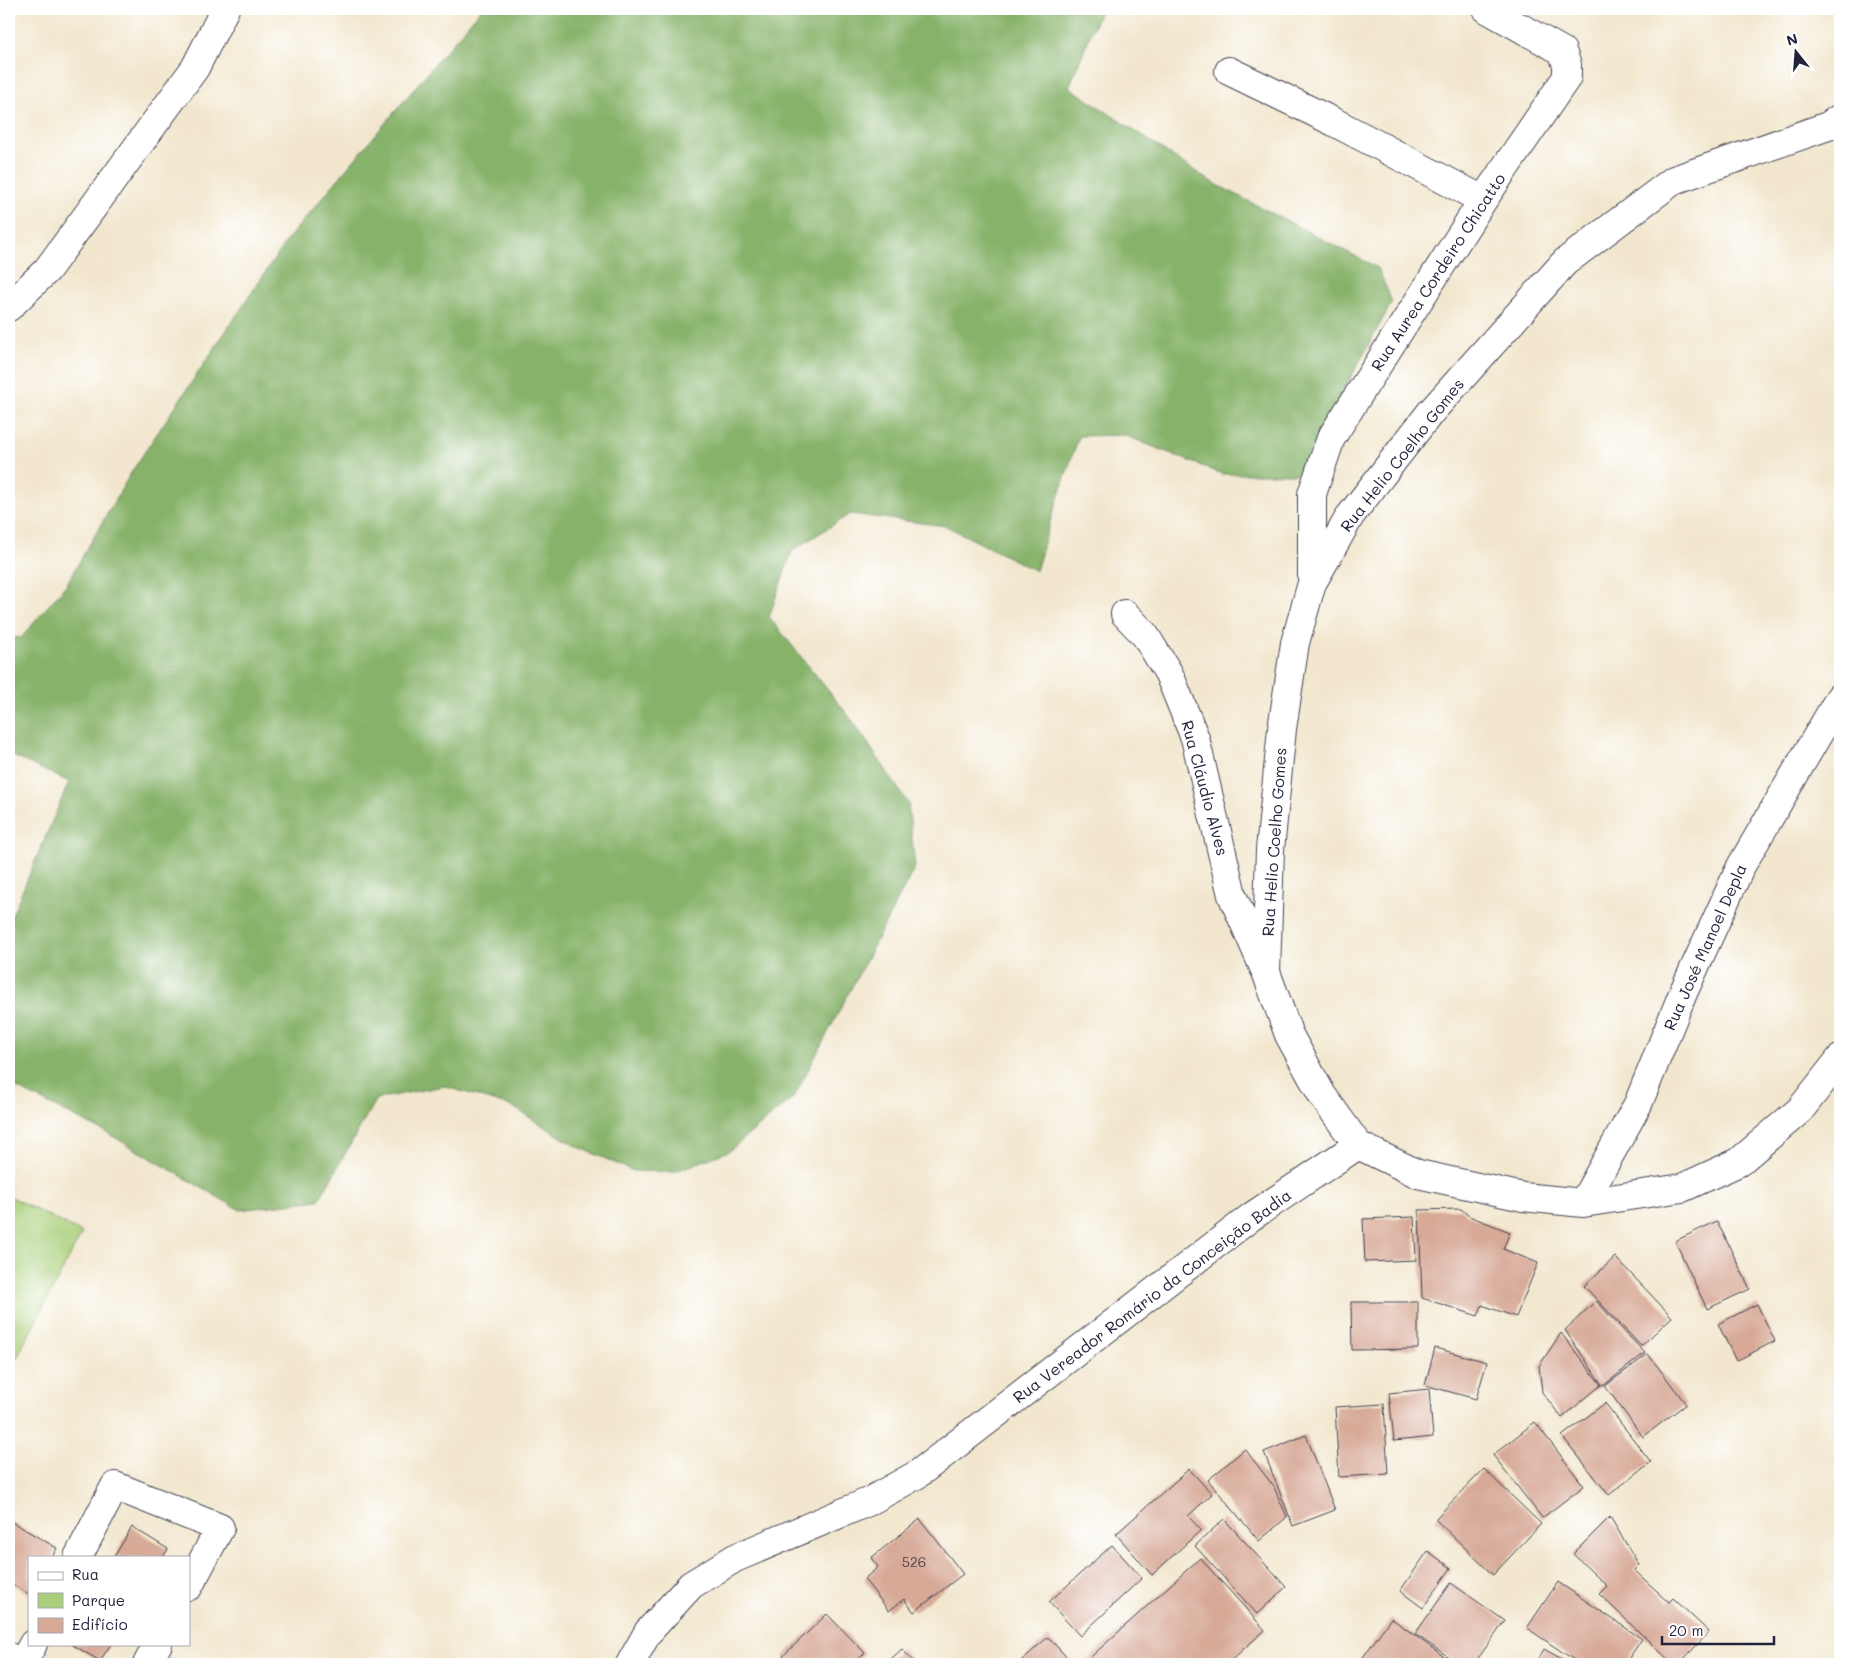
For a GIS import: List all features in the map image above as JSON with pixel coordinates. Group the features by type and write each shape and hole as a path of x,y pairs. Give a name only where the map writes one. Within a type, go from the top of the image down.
{"street":[{"path":"9,299 47,270 195,68 225,9"},
{"name":"Rua Aurea Cordeiro Chicatto","path":"1312,583 1312,494 1331,438 1483,200 1567,77 1567,65 1562,51 1487,9"},
{"path":"1229,71 1334,122 1483,200"},
{"name":"Rua Helio Coelho Gomes","path":"1358,1146 1322,1095 1289,1035 1266,972 1270,850 1282,730 1295,643 1312,583 1350,516 1430,412 1565,262 1674,180 1828,126 1840,118"},
{"name":"Rua Cláudio Alves","path":"1125,614 1145,635 1169,674 1195,738 1232,895 1266,972"},
{"name":"Rua José Manoel Depla","path":"1583,1203 1638,1104 1683,993 1741,866 1840,698"},
{"path":"1358,1146 1418,1174 1524,1197 1583,1203 1682,1188 1739,1162 1800,1110 1840,1059"},
{"name":"Rua Vereador Romário da Conceição Badia","path":"630,1664 648,1632 690,1585 735,1558 868,1502 918,1474 1252,1217 1358,1146"},
{"path":"79,1556 115,1486 220,1528 190,1584"},
{"path":"22,1664 32,1646"},
{"path":"147,1664 157,1646"},
{"path":"9,1657 17,1664"}],"green space":[{"path":"481,9 1101,9 1069,87 1210,181 1378,268 1392,302 1298,474 1222,474 1124,435 1079,436 1036,571 946,526 850,514 792,551 769,617 852,720 908,803 915,867 794,1097 729,1151 674,1172 633,1171 574,1145 513,1107 444,1086 376,1099 319,1200 240,1210 107,1133 9,1084 9,922 69,782 9,754 9,637 21,638 66,585 132,471 287,240"},
{"path":"9,1196 82,1233 9,1373"}],"building":[{"path":"1461,1209 1469,1216 1510,1232 1503,1249 1538,1263 1516,1317 1482,1305 1478,1316 1422,1298 1419,1210"},
{"path":"1414,1217 1416,1260 1365,1262 1363,1219"},
{"path":"1717,1221 1750,1289 1707,1309 1675,1241"},
{"path":"1615,1257 1672,1317 1641,1346 1584,1286"},
{"path":"1596,1301 1645,1353 1603,1386 1565,1330"},
{"path":"1351,1302 1418,1302 1418,1349 1352,1350"},
{"path":"1757,1304 1775,1341 1736,1361 1718,1324"},
{"path":"1561,1333 1601,1385 1562,1418 1542,1392 1539,1366"},
{"path":"1435,1348 1487,1362 1476,1399 1425,1385"},
{"path":"1648,1354 1686,1404 1643,1437 1605,1386"},
{"path":"1429,1389 1433,1437 1394,1441 1389,1393"},
{"path":"1605,1403 1651,1462 1609,1495 1562,1436"},
{"path":"1384,1404 1388,1474 1339,1477 1335,1407"},
{"path":"1535,1422 1584,1486 1542,1518 1493,1455"},
{"path":"1306,1435 1335,1510 1293,1526 1264,1452"},
{"path":"1245,1449 1274,1487 1287,1517 1259,1541 1208,1480"},
{"path":"1189,1469 1212,1494 1188,1516 1201,1530 1152,1575 1116,1534"},
{"path":"1484,1469 1541,1524 1493,1575 1435,1519"},
{"path":"1610,1517 1639,1565 1634,1570 1669,1602 1673,1598 1709,1632 1679,1664 1673,1664 1599,1594 1607,1586 1573,1554"},
{"path":"920,1519 963,1574 914,1612 904,1599 889,1611 864,1579 878,1567 871,1558"},
{"path":"1224,1519 1286,1587 1257,1614 1195,1546"},
{"path":"10,1521 57,1548 53,1556 28,1556 28,1593 9,1582"},
{"path":"132,1527 168,1549 164,1556 115,1556"},
{"path":"1112,1545 1142,1578 1080,1636 1049,1602"},
{"path":"1428,1551 1451,1568 1423,1608 1400,1591"},
{"path":"1200,1558 1265,1630 1227,1664 1083,1664"},
{"path":"1558,1582 1642,1639 1625,1664 1580,1664 1527,1628"},
{"path":"1451,1583 1505,1621 1474,1664 1459,1664 1415,1634"},
{"path":"827,1614 865,1653 853,1664 791,1664 783,1656"},
{"path":"1391,1618 1443,1656 1437,1664 1358,1664"},
{"path":"1048,1637 1073,1664 1023,1664 1020,1662"},
{"path":"74,1646 110,1646 100,1661"},
{"path":"902,1649 916,1664 885,1664"},
{"path":"1544,1649 1571,1664 1536,1664"}]}
